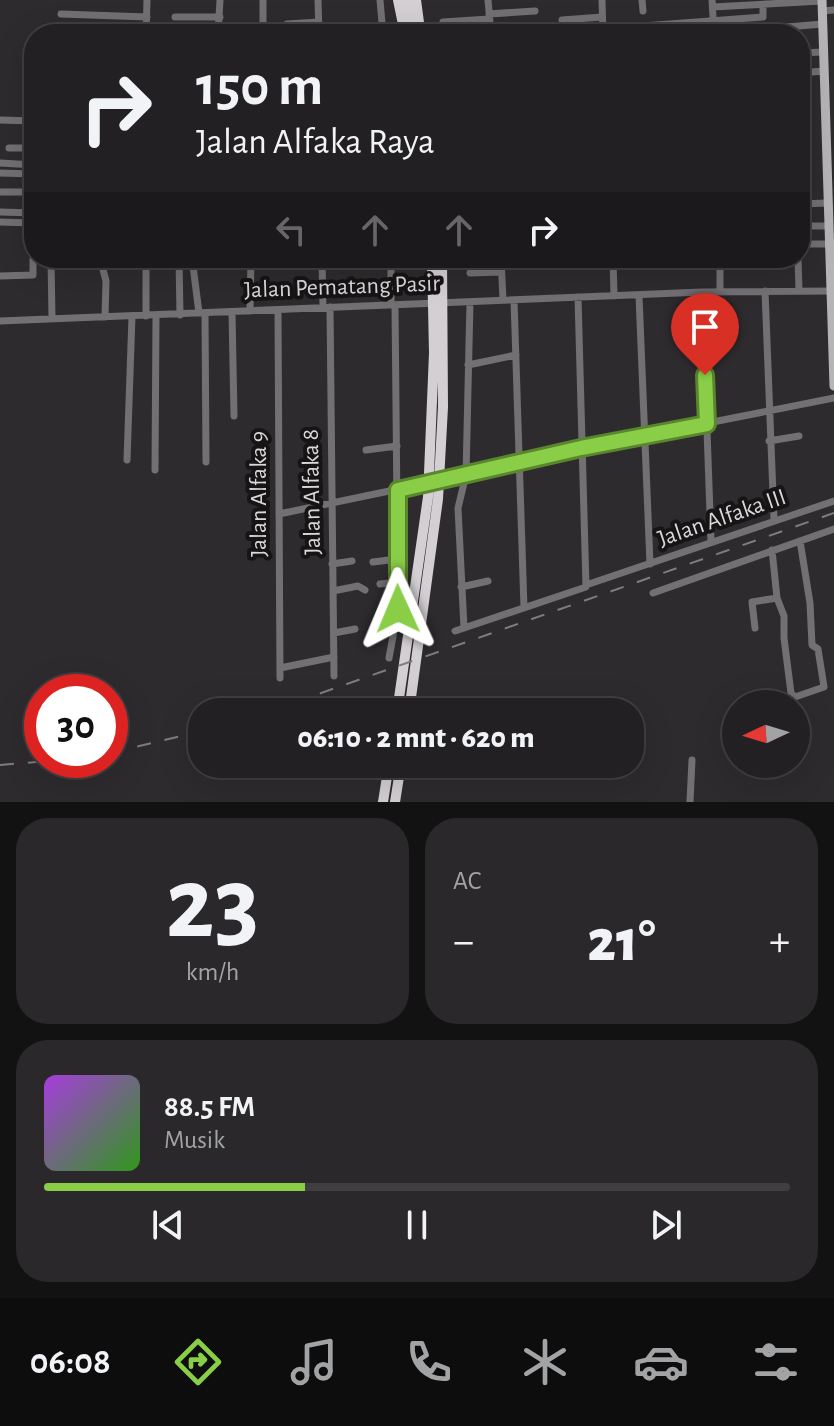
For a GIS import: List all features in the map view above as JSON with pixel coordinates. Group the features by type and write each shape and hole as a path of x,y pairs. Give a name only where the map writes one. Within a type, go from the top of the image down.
{"highway":[{"path":"398,0 403,24"},
{"path":"407,0 412,24"},
{"path":"416,0 420,24"},
{"path":"399,698 428,497 434,353 432,268"},
{"path":"411,698 439,486 444,353 442,268"},
{"path":"383,802 387,778"},
{"path":"395,802 399,778"}],"main road":[{"path":"822,4 830,166 828,203 834,386"}],"street":[{"path":"147,0 147,24"},
{"path":"219,24 220,0"},
{"path":"263,0 263,24"},
{"path":"287,24 318,22 318,0"},
{"path":"380,0 382,24"},
{"path":"488,0 490,24"},
{"path":"602,0 602,24"},
{"path":"642,0 643,11"},
{"path":"713,24 713,3 822,4 834,10"},
{"path":"667,24 763,17 763,5"},
{"path":"443,22 535,11"},
{"path":"61,14 147,17"},
{"path":"175,17 220,17"},
{"path":"562,20 602,17"},
{"path":"810,25 823,24"},
{"path":"810,53 823,52"},
{"path":"810,72 824,71"},
{"path":"0,120 24,121"},
{"path":"9,148 24,148"},
{"path":"0,163 24,164"},
{"path":"0,173 24,174"},
{"path":"0,192 24,192"},
{"path":"810,204 828,203"},
{"path":"0,212 24,213"},
{"path":"0,222 24,223"},
{"path":"810,225 830,224"},
{"path":"810,244 829,244"},
{"path":"0,276 33,275 32,268"},
{"path":"51,268 52,319"},
{"path":"103,268 106,281 105,317"},
{"path":"146,268 146,316"},
{"path":"179,268 180,315"},
{"path":"194,268 202,313 206,462"},
{"path":"250,311 251,268"},
{"name":"Jalan Alfaka 8","path":"323,268 332,505 334,676"},
{"path":"389,658 398,609 391,268"},
{"path":"501,268 503,300"},
{"path":"613,268 614,296"},
{"path":"720,268 720,292"},
{"path":"798,268 799,291"},
{"path":"470,273 501,272"},
{"path":"765,291 774,520"},
{"name":"Jalan Pematang Pasir","path":"0,321 702,292 832,291"},
{"path":"702,292 711,541"},
{"name":"Jalan Alfaka III","path":"639,296 650,564 834,501"},
{"path":"578,297 585,587"},
{"path":"514,300 524,608"},
{"path":"464,628 458,508 466,475 470,302"},
{"name":"Jalan Alfaka 9","path":"278,310 280,678"},
{"path":"232,312 234,416"},
{"path":"127,460 132,316"},
{"path":"155,470 156,316"},
{"path":"468,365 516,355"},
{"path":"279,514 332,505 581,448 834,398"},
{"path":"769,441 799,436"},
{"path":"366,450 397,446"},
{"path":"653,593 834,529"},
{"path":"800,541 810,603 812,645 818,649 824,687"},
{"path":"772,550 777,598 784,616 792,696 834,686"},
{"path":"373,562 397,559"},
{"path":"332,564 352,561"},
{"path":"455,631 650,564"},
{"path":"461,587 488,581"},
{"path":"380,584 398,582"},
{"path":"333,591 358,586 365,590"},
{"path":"755,628 752,602 777,598"},
{"path":"334,633 355,629"},
{"path":"280,668 334,657"},
{"path":"690,802 692,760"}],"railway":[{"path":"307,698 834,513"},
{"path":"128,749 188,734"},
{"path":"0,765 24,763"}],"route":[{"path":"398,609 398,490 581,448 707,424 705,375"}]}
